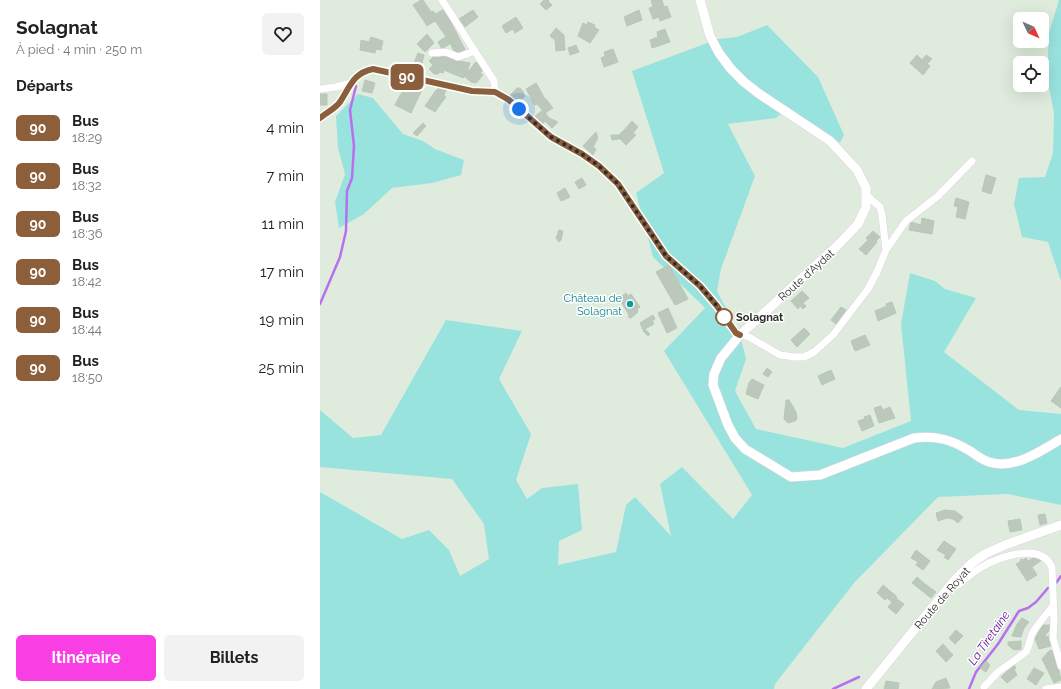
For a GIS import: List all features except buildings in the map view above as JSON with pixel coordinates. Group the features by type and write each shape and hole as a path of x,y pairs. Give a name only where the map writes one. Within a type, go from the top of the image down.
{"main road":[{"path":"700,0 710,36 719,53 731,69 758,93 830,141 858,170 866,188 867,196"},
{"name":"Route d'Aydat","path":"867,196 864,213 853,230 740,335 721,358 714,374 713,385 728,425 735,438 745,449 791,477 820,475 914,438 926,436 943,438 958,444 988,462 996,464 1019,461 1061,439"},
{"name":"Route de Royat","path":"866,689 962,573 985,554 1005,544 1061,525"}],"street":[{"path":"442,0 494,81 495,92"},
{"path":"432,53 446,52 458,57 475,51"},
{"path":"320,118 340,103 355,78 366,71 373,69 472,91 495,92 509,100 551,137 582,154 599,166 618,184 666,256 700,286 717,306 736,333 749,337 780,355 795,357 804,357 814,352 833,335 868,289 886,250 906,221 938,196 972,161"},
{"path":"320,89 351,83"},
{"path":"867,196 882,210 886,250"},
{"path":"953,582 958,585 980,568 993,561 1010,555 1037,553 1046,558 1050,562 1052,568 1054,606 1053,638 1059,649 1061,666"},
{"path":"984,686 998,672 1026,652 1029,648 1031,636 1054,606"},
{"path":"1046,689 1061,687"}],"shaded area":[{"path":"1059,0 1061,0 1061,281 1048,242 1022,237 1014,204 1019,178 1045,177 1053,153 1054,113 1049,87 1049,33"},
{"path":"767,25 818,77 844,135 840,143 788,108 776,118 728,124 755,176 721,269 717,291 740,335 746,359 735,391 756,429 843,448 911,421 901,324 910,273 935,281 945,289 976,298 944,352 1019,410 1061,414 1061,505 1008,494 938,497 854,583 775,684 774,689 320,689 320,492 402,539 429,530 449,550 460,576 489,559 484,524 452,479 320,467 320,410 353,438 381,435 446,320 522,331 499,379 531,434 516,480 527,499 542,488 578,484 582,530 559,541 558,565 616,552 626,505 635,497 671,536 660,484 682,467 733,519 752,495 664,351 705,308 653,257 636,193 664,173 632,71 718,39 737,37"},
{"path":"358,94 373,98 403,134 423,141 435,149 464,160 461,175 432,183 392,188 364,214 339,228 335,202 345,174 338,148 336,116"}],"waterway":[{"path":"320,304 340,257 346,231 347,191 352,178 354,146 350,110 356,86"},
{"name":"La Tiretaine","path":"1056,583 1061,576"},
{"name":"La Tiretaine","path":"969,689 976,672 998,644 1019,611 1028,608 1036,602 1048,588"},
{"path":"833,689 859,677"}],"bus line":[{"name":"90","path":"320,118 340,103 355,78 366,71 373,69 472,91 495,92 509,100 551,137 582,154 599,166 618,184 666,256 700,286 717,306 736,333 740,335"}],"place":[{"name":"Château de Solagnat","path":"630,304"},
{"name":"Solagnat","path":"724,317"}],"route":[{"path":"519,109 551,137 582,154 599,166 618,184 666,256 700,286 724,317"}]}
